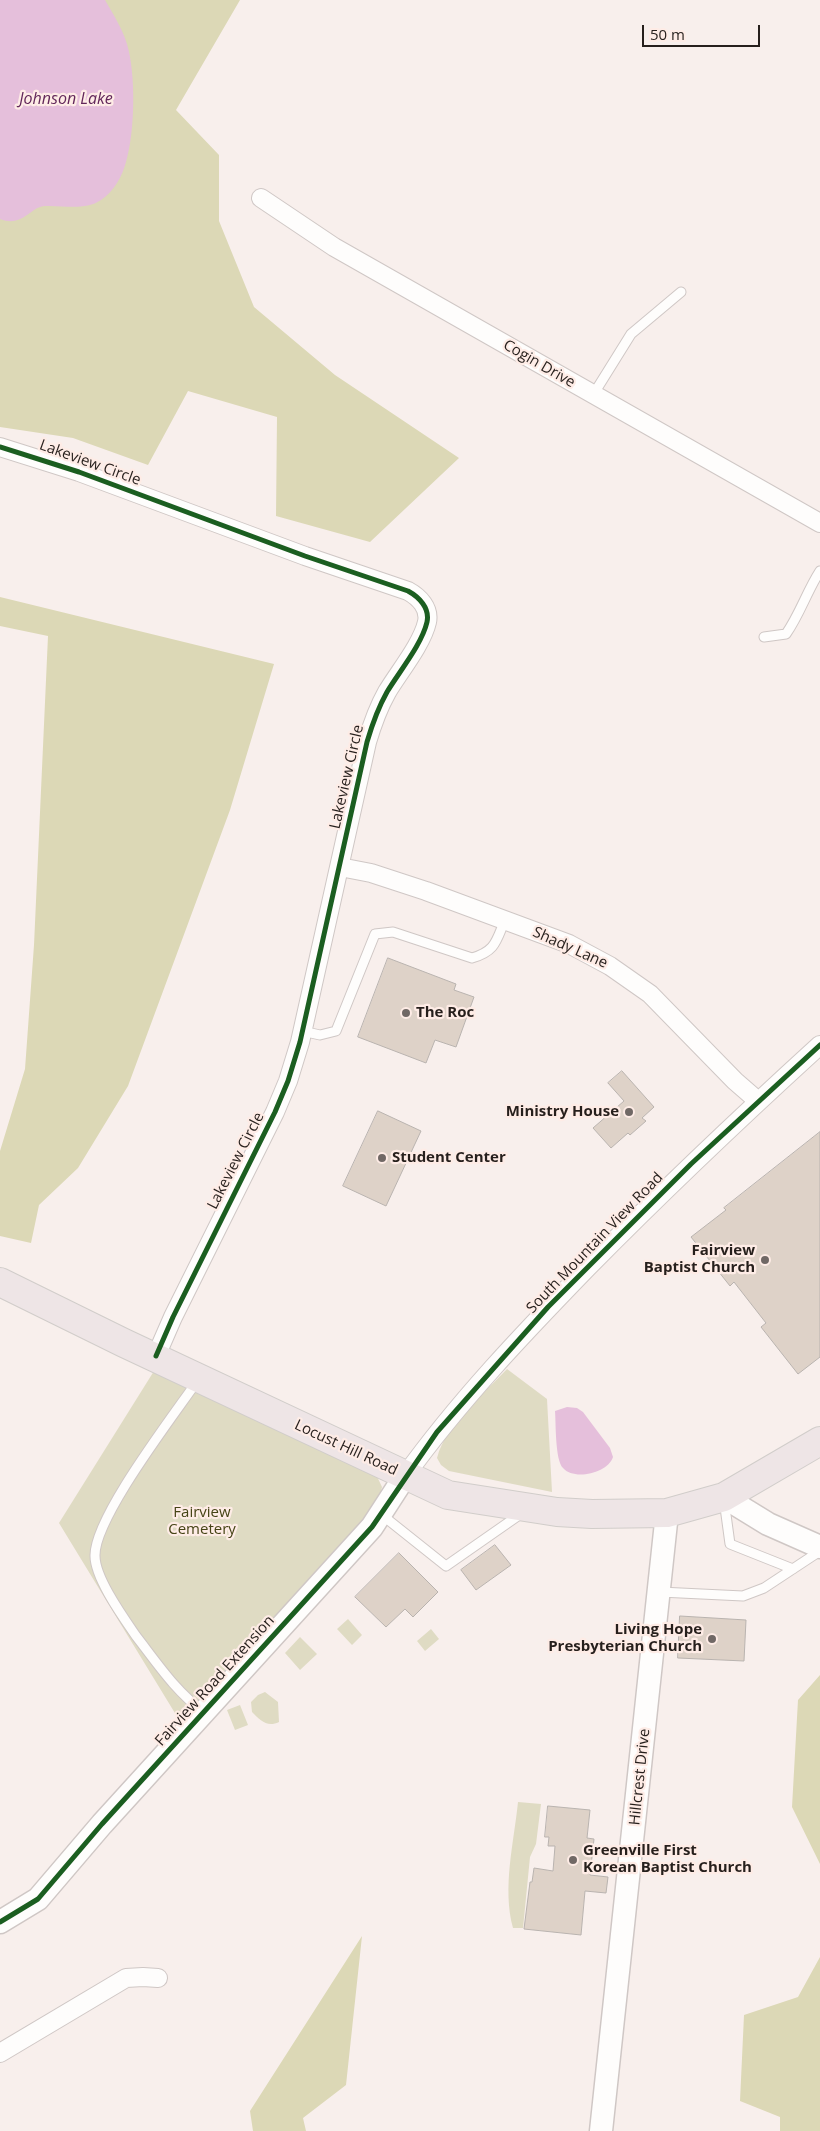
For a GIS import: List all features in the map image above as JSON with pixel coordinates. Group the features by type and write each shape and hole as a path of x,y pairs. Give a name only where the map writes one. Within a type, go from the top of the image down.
{"main road":[{"name":"Locust Hill Road","path":"0,1282 124,1343 156,1356 448,1495 528,1508 592,1514 667,1513 724,1497 820,1441"}],"street":[{"name":"Cogin Drive","path":"261,198 334,247 820,523"},
{"name":"Lakeview Circle","path":"0,447 79,472 259,540 408,592 420,599 427,612 428,620 423,634 386,694 373,721 302,1031 288,1081 275,1112 172,1316 156,1356"},
{"name":"Shady Lane","path":"340,866 371,873 569,944 632,979 650,994 735,1081 758,1101"},
{"name":"South Mountain View Road","path":"405,1476 437,1432 474,1388 548,1307 656,1198 820,1044"},
{"name":"Fairview Road Extension","path":"0,1922 38,1899 382,1515 405,1476"},
{"path":"724,1497 768,1524 820,1547"},
{"name":"Hillcrest Drive","path":"601,2131 667,1513"},
{"path":"0,2053 126,1978 158,1978"}],"lane":[{"path":"593,395 631,334 681,292"},
{"path":"764,637 786,634 796,621 812,583 820,571"},
{"path":"302,1031 320,1035 336,1030 375,934 393,932 472,958 484,954 494,947 504,920"},
{"path":"199,1378 110,1509 94,1555 99,1574 129,1626 168,1678 189,1701 204,1712"},
{"path":"724,1497 730,1544 794,1569"},
{"path":"382,1515 446,1566 528,1508"},
{"path":"660,1592 744,1596 764,1588 820,1551"}],"green space":[{"path":"507,1369 547,1399 552,1492 449,1471 441,1465 437,1458 442,1445 457,1421"},
{"name":"Fairview Cemetery","path":"154,1371 374,1470 382,1487 377,1508 181,1723 59,1523"},
{"path":"348,1619 362,1635 352,1645 337,1629"},
{"path":"431,1629 439,1639 425,1651 417,1641"},
{"path":"300,1637 317,1654 300,1670 285,1653"},
{"path":"265,1692 278,1702 279,1722 275,1724 267,1724 252,1712 251,1702 258,1695"},
{"path":"240,1705 248,1725 235,1730 227,1710"},
{"path":"518,1802 541,1804 536,1844 530,1857 523,1928 513,1928 510,1913 509,1881"}],"shaded area":[{"path":"0,0 240,0 176,110 219,155 219,221 254,307 335,375 459,458 370,542 276,516 277,417 188,391 148,465 73,438 0,427"},
{"path":"0,597 274,664 230,810 128,1086 78,1168 39,1205 31,1243 0,1236 0,1151 25,1069 34,945 48,636 0,626"},
{"path":"820,1675 820,1864 792,1807 798,1700"},
{"path":"362,1936 346,2085 303,2118 306,2131 253,2131 250,2111"},
{"path":"820,1957 820,2131 780,2131 780,2117 740,2101 744,2015 798,1997"}],"water":[{"name":"Johnson Lake","path":"0,0 105,0 123,32 130,56 133,87 133,119 129,150 117,183 106,196 95,203 74,207 45,206 35,209 15,221 0,219"},
{"path":"567,1407 577,1408 583,1412 610,1448 613,1457 610,1463 598,1471 575,1474 568,1472 560,1464 557,1450 555,1411"}],"building":[{"name":"The Roc","path":"388,958 456,984 454,990 474,997 456,1047 435,1040 426,1063 358,1037"},
{"name":"Ministry House","path":"622,1071 654,1107 642,1118 646,1121 611,1148 593,1128 624,1101 608,1083"},
{"name":"Student Center","path":"378,1111 421,1131 386,1206 343,1186"},
{"name":"Fairview Baptist Church","path":"820,1132 820,1357 798,1374 761,1327 766,1323 734,1282 730,1286 691,1237 726,1210 724,1208"},
{"path":"495,1545 511,1565 476,1590 461,1570"},
{"path":"399,1553 438,1592 413,1617 405,1609 386,1627 355,1597"},
{"name":"Living Hope Presbyterian Church","path":"680,1616 746,1620 744,1661 678,1658"},
{"name":"Greenville First Korean Baptist Church","path":"548,1806 590,1810 587,1838 594,1839 590,1875 608,1877 606,1893 585,1891 581,1935 524,1929 530,1882 532,1882 534,1868 553,1871 555,1846 548,1846 549,1837 545,1837"}],"cycle path":[{"path":"0,447 79,472 305,556 408,591 420,600 427,612 427,622 424,631 410,658 384,698 367,742 300,1042 288,1081 275,1112 173,1317 156,1356"},
{"path":"0,1922 38,1899 102,1824 372,1527 437,1432 548,1307 691,1164 820,1045"}],"place":[{"name":"The Roc","path":"406,1013"},
{"name":"Ministry House","path":"629,1112"},
{"name":"Student Center","path":"382,1158"},
{"name":"Fairview Baptist Church","path":"765,1260"},
{"name":"Living Hope Presbyterian Church","path":"712,1639"},
{"name":"Greenville First Korean Baptist Church","path":"573,1860"}]}
